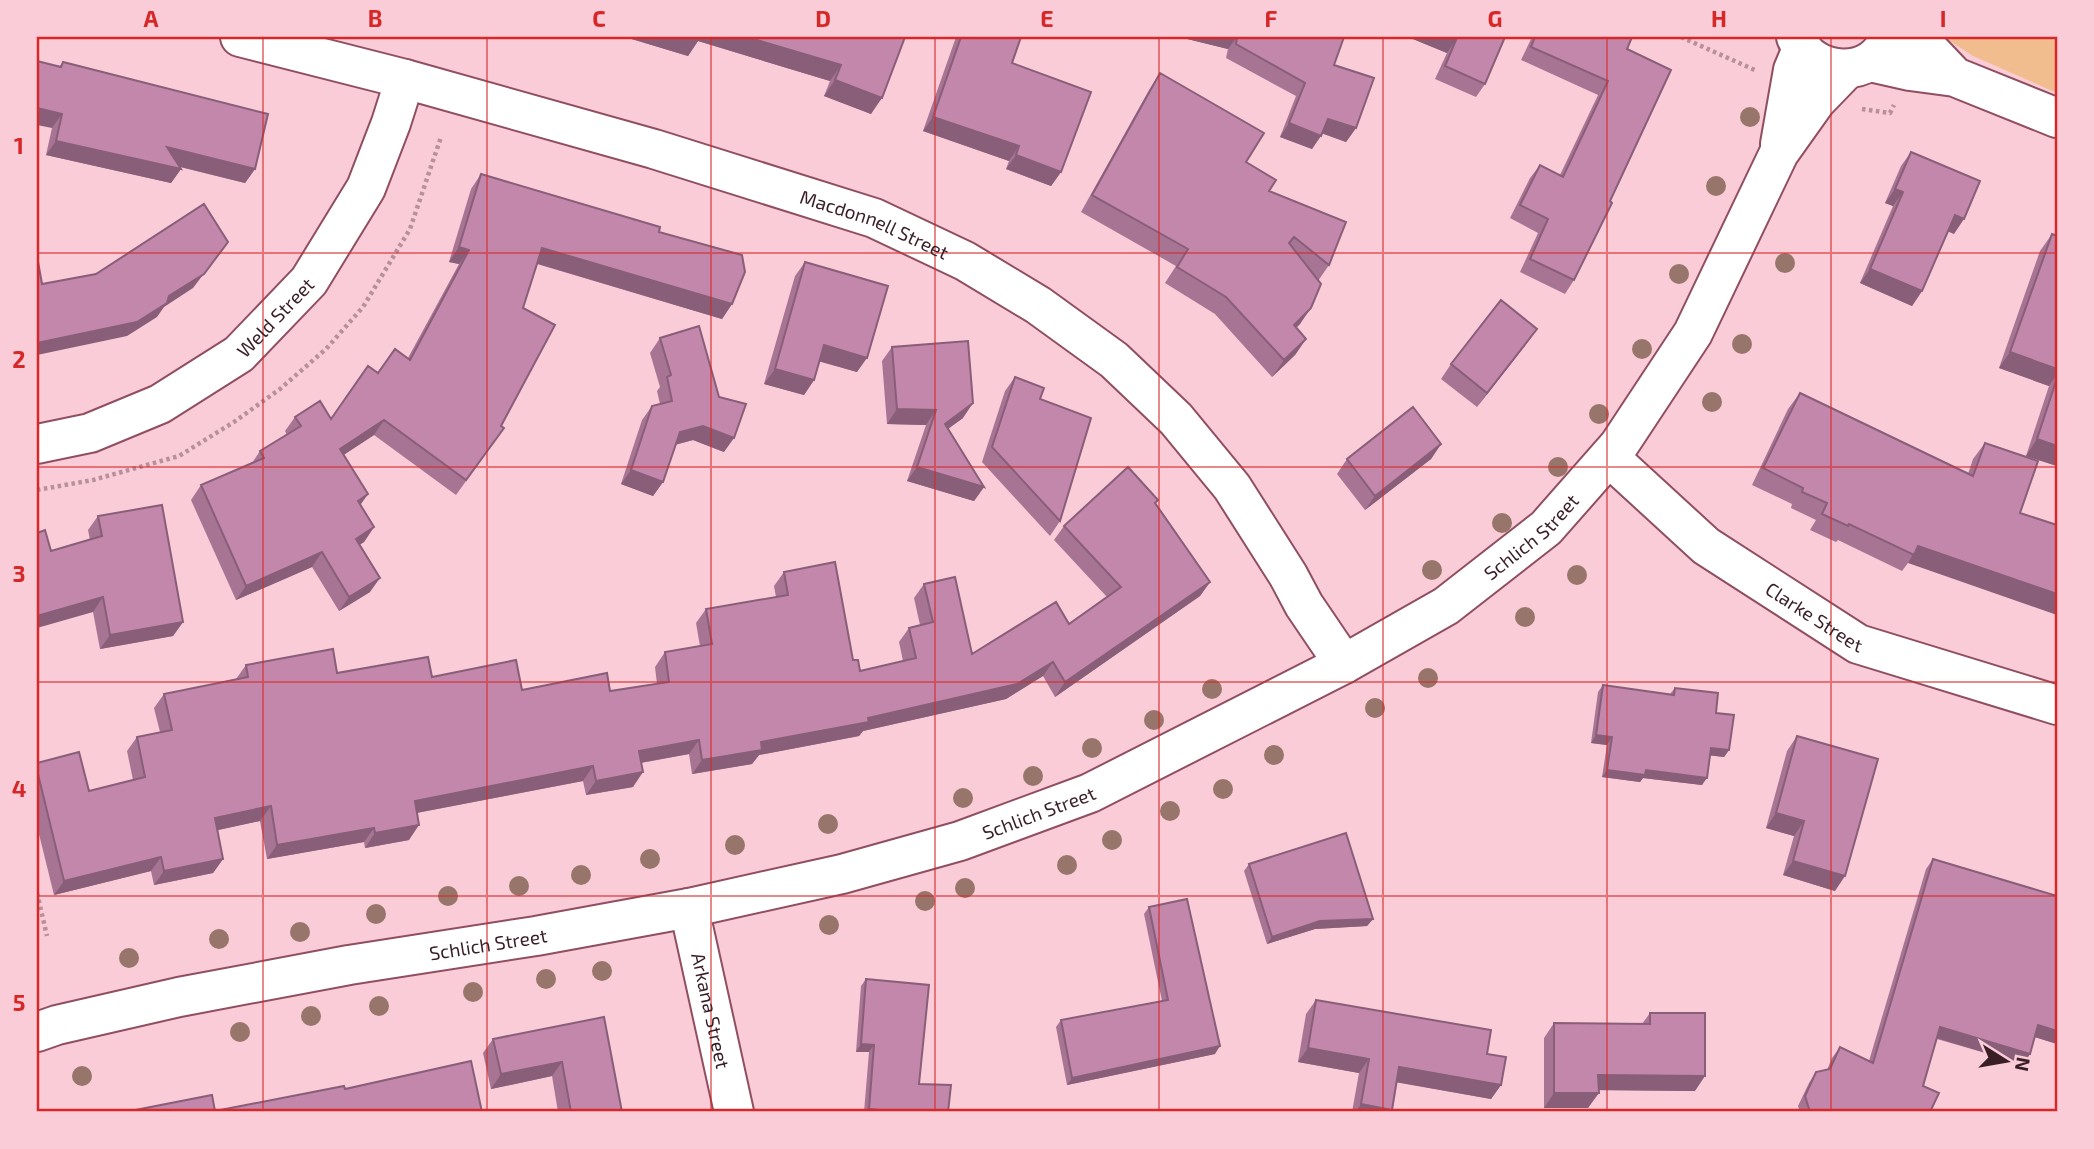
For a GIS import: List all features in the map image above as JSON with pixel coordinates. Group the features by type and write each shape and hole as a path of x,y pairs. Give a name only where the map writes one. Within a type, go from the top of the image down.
{"street":[{"name":"Macdonnell Street","path":"240,37 405,79 654,149 874,218 965,261 1038,306 1114,360 1176,419 1232,486 1304,605 1344,664"},
{"path":"1917,37 1955,77"},
{"path":"1798,44 1825,66 1868,56 1910,71 1955,77 2057,118"},
{"name":"Schlich Street","path":"1779,153 1798,44"},
{"name":"Schlich Street","path":"37,1032 57,1025 231,987 689,908 842,874 960,841 1103,787 1344,664 1446,606 1536,536 1609,457 1693,333 1779,153 1816,101 1868,56"},
{"name":"Weld Street","path":"37,444 90,433 160,404 239,354 309,281 359,200 391,123 405,79"},
{"name":"Clarke Street","path":"1609,457 1706,546 1858,644 2057,705"},
{"name":"Arkana Street","path":"689,908 733,1112"}],"path":[{"path":"37,893 47,936"}],"shaded area":[{"path":"1944,37 2047,37 2057,41 2057,93 1973,56"}],"building":[{"path":"747,37 905,37 882,98 835,80 841,65"},
{"path":"961,37 1021,37 1012,63 1091,92 1061,172 1016,155 1019,146 933,117"},
{"path":"1237,37 1344,37 1334,65 1374,78 1356,128 1328,119 1321,136 1289,123 1305,83 1236,44"},
{"path":"1449,37 1505,37 1485,84 1445,66 1456,40"},
{"path":"1535,37 1632,37 1627,49 1671,70 1610,201 1612,203 1574,280 1530,259 1548,219 1520,205 1540,165 1563,177 1608,81 1531,47"},
{"path":"37,61 61,67 63,62 268,114 255,169 167,147 181,169 56,141 62,114 37,108"},
{"path":"1160,73 1264,133 1246,162 1276,180 1269,191 1346,222 1329,265 1294,237 1289,243 1321,284 1311,308 1294,325 1306,339 1284,360 1226,297 1177,267 1188,249 1092,195"},
{"path":"1911,152 1980,181 1964,219 1955,215 1922,291 1870,269 1903,192 1895,189"},
{"path":"481,174 660,227 659,232 742,255 745,272 732,304 542,248 523,308 555,325 501,426 504,428 466,480 384,420 340,449 368,494 358,501 374,527 356,539 380,578 349,597 322,552 246,586 201,485 264,458 260,451 301,426 295,417 320,401 331,419 368,366 378,373 395,349 410,360 469,250 459,247"},
{"path":"204,204 228,242 204,274 169,296 167,303 137,322 37,343 37,256 42,284 96,274"},
{"path":"2052,234 2057,236 2057,369 2010,352"},
{"path":"805,262 888,286 867,358 824,345 814,380 775,369"},
{"path":"1501,300 1537,329 1487,393 1451,364"},
{"path":"699,326 719,397 746,404 734,438 703,426 680,432 663,482 631,470 652,406 672,401 667,377 671,375 660,338"},
{"path":"968,341 973,403 945,424 984,487 917,467 936,410 897,409 892,347"},
{"path":"1015,377 1044,388 1040,399 1091,418 1060,521 992,447"},
{"path":"2057,378 2057,446 2037,439"},
{"path":"1800,393 1973,476 1985,443 2038,461 2020,513 2057,525 2057,594 1918,546 1914,555 1822,514 1827,503 1802,492 1803,488 1763,468"},
{"path":"1413,407 1441,444 1375,496 1347,459"},
{"path":"1128,467 1158,500 1155,503 1210,582 1065,682 1053,662 1017,684 868,718 869,722 761,742 762,750 702,760 699,740 639,751 643,772 596,781 593,766 415,801 419,825 375,833 374,828 277,845 271,806 215,818 223,859 164,871 161,857 64,881 37,763 79,752 89,791 145,777 137,737 172,730 164,694 248,677 246,665 333,649 337,673 428,657 432,677 516,660 522,690 607,673 610,691 669,682 665,652 712,644 706,609 788,595 784,572 835,562 853,660 858,660 860,671 916,658 909,628 933,622 924,584 955,577 972,654 1056,602 1069,624 1121,587 1064,526"},
{"path":"162,505 183,622 110,635 103,597 37,616 37,533 45,530 51,551 102,536 98,516"},
{"path":"1603,685 1674,695 1675,688 1718,693 1716,713 1734,715 1729,750 1711,748 1707,778 1646,770 1645,775 1607,770 1612,737 1596,735"},
{"path":"1797,736 1878,759 1845,876 1793,861 1804,821 1776,813"},
{"path":"1346,833 1373,919 1320,921 1272,937 1249,864"},
{"path":"1933,859 2057,896 2057,1031 2038,1025 2030,1054 1940,1027 1923,1086 1939,1093 1930,1112 1810,1112 1805,1096 1816,1072 1830,1069 1840,1047 1873,1063"},
{"path":"1187,899 1220,1046 1072,1078 1061,1020 1168,1000 1149,907"},
{"path":"866,979 929,985 919,1084 951,1085 948,1112 869,1109 874,1045 861,1044"},
{"path":"1316,1000 1491,1030 1487,1054 1506,1057 1501,1085 1399,1067 1392,1110 1361,1104 1369,1059 1308,1048"},
{"path":"1650,1013 1705,1013 1705,1076 1598,1075 1599,1093 1554,1093 1554,1023 1650,1024"},
{"path":"604,1017 622,1112 571,1112 562,1062 501,1074 493,1039"},
{"path":"471,1061 482,1112 125,1112 212,1095 215,1111 344,1086 345,1089"}]}
